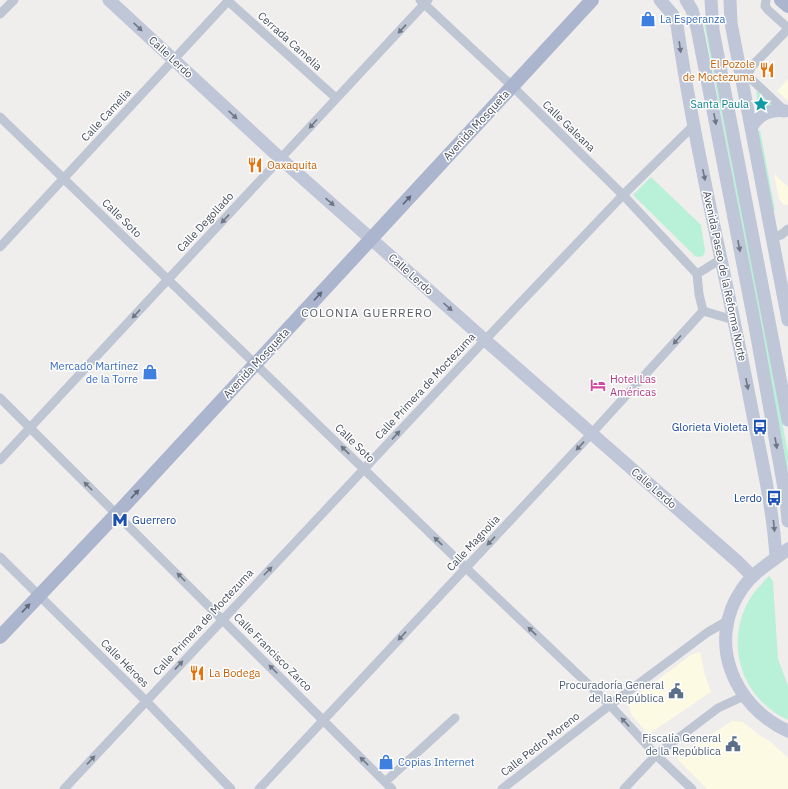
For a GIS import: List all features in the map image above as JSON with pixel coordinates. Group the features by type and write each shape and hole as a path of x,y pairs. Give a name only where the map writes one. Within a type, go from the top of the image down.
{"main road":[{"name":"Avenida Mosqueta","path":"0,637 117,514 592,0"},
{"path":"781,0 788,6"}],"street":[{"path":"0,14 14,0"},
{"name":"Calle Lerdo","path":"109,0 281,159 752,576"},
{"name":"Calle Camelia","path":"0,247 229,0"},
{"name":"Cerrada Camelia","path":"229,0 336,98"},
{"name":"Avenida Paseo de la Reforma Norte","path":"660,0 673,15 677,26 693,126 722,259 773,520 776,558"},
{"name":"Avenida Paseo de la Reforma Norte","path":"686,0 692,10 697,28 755,326 786,499 788,521"},
{"path":"711,0 713,30 788,420"},
{"path":"730,0 731,23 745,77 751,128 788,320"},
{"path":"745,77 751,67 788,29 768,10 765,6 766,0"},
{"name":"Calle Galeana","path":"424,1 623,195 697,274"},
{"name":"Calle Degollado","path":"0,460 281,159 424,1"},
{"path":"745,77 754,83 786,112"},
{"path":"751,128 759,117 765,113 776,110 786,112"},
{"name":"Calle Soto","path":"0,117 466,568 610,705 656,755 692,789"},
{"name":"Calle Primera de Moctezuma","path":"64,789 222,619 365,469 484,340 623,195 693,126"},
{"path":"772,237 781,235 788,229"},
{"path":"722,259 697,274 699,294 703,311 734,320"},
{"name":"Calle Magnolia","path":"259,789 592,433 703,311"},
{"name":"Calle Francisco Zarco","path":"0,398 392,789"},
{"path":"788,549 752,576 742,589 734,604 729,620 726,640 728,660 734,679 744,696 754,708 766,718 788,731"},
{"name":"Calle Héroes","path":"0,557 146,701 231,789"},
{"name":"Calle Pedro Moreno","path":"502,789 610,705 708,632 729,620"},
{"path":"624,789 656,755 718,708 744,696"},
{"path":"385,782 455,718"}],"shaded area":[{"path":"788,79 788,101 777,91"},
{"path":"774,174 788,187 788,205 784,205 779,199"},
{"path":"700,652 705,675 711,692 650,733 647,733 631,714 629,706 631,700 691,655"},
{"name":"Fiscalía General de la República","path":"732,721 743,722 759,735 771,742 788,758 788,789 707,789 678,760 679,756"}],"green space":[{"path":"703,19 705,19 788,453 788,472"},
{"path":"756,90 774,106 759,110"},
{"path":"760,130 775,210 773,211 758,131"},
{"path":"651,177 701,225 705,251 703,256 695,256 633,195"},
{"path":"769,576 773,581 778,659 788,686 788,720 772,710 758,698 748,683 741,667 738,650 738,632 743,614 753,594"}],"place":[{"name":"La Esperanza","path":"648,19"},
{"name":"El Pozole de Moctezuma","path":"767,70"},
{"name":"Santa Paula","path":"761,104"},
{"name":"Oaxaquita","path":"255,165"},
{"name":"Mercado Martínez de la Torre","path":"150,372"},
{"name":"Hotel Las Américas","path":"598,385"},
{"name":"Glorieta Violeta","path":"760,427"},
{"name":"Lerdo","path":"774,498"},
{"name":"Guerrero","path":"120,520"},
{"name":"La Bodega","path":"197,673"},
{"name":"Procuradoría General de la República","path":"676,691"},
{"name":"Fiscalía General de la República","path":"733,744"},
{"name":"Copias Internet","path":"386,762"}],"district":[{"name":"COLONIA GUERRERO","path":"367,312"}]}
